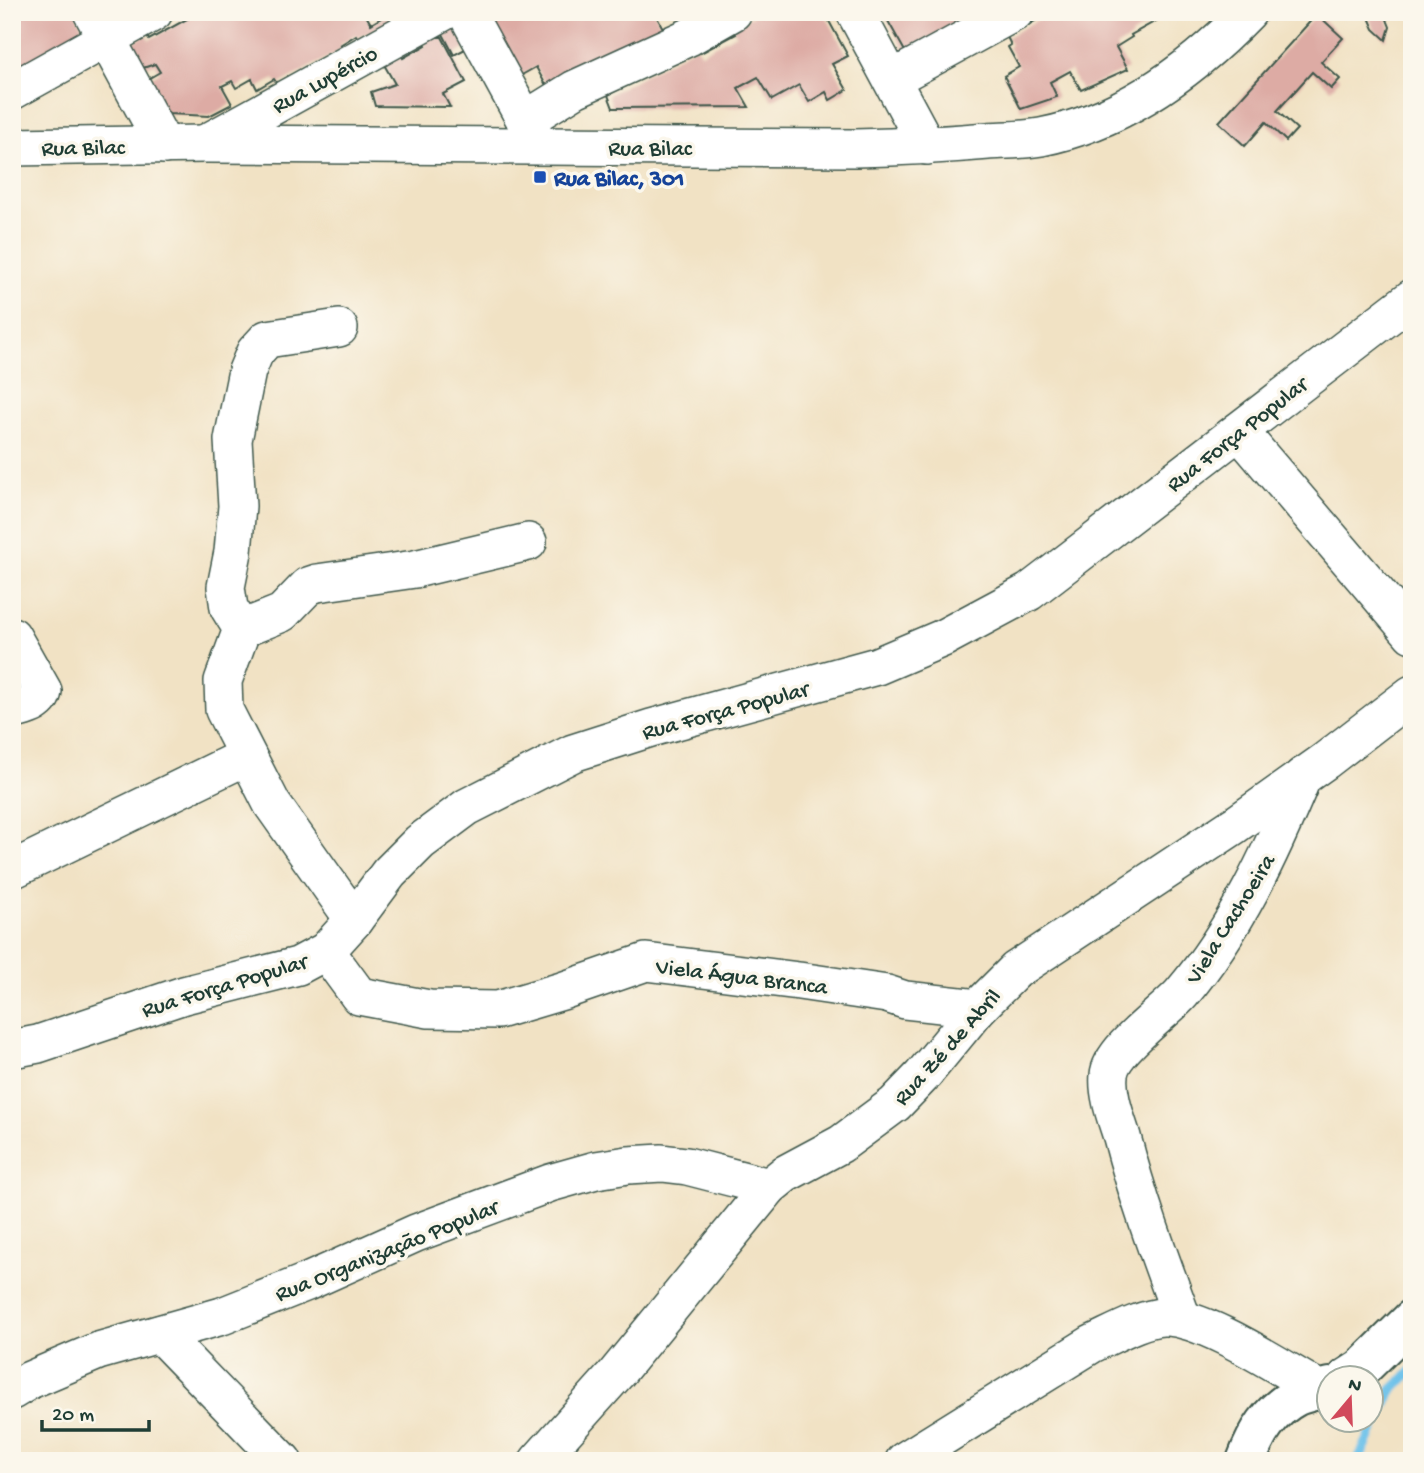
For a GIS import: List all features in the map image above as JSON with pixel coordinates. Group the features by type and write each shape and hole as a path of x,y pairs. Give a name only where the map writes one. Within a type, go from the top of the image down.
{"street":[{"path":"12,91 99,25 154,12"},
{"name":"Rua Lupércio","path":"205,144 443,12"},
{"path":"466,12 532,133 575,89 689,37 733,12"},
{"path":"855,12 927,146"},
{"path":"892,79 1016,12"},
{"name":"Rua Bilac","path":"12,147 205,144 532,133 927,146 1041,137 1088,123 1150,95 1190,67 1247,13"},
{"path":"99,25 164,145"},
{"name":"Rua Força Popular","path":"12,1049 38,1044 184,995 298,966 326,951 354,920 389,873 420,842 467,807 573,754 651,728 877,666 943,638 1029,592 1412,298"},
{"path":"242,629 229,608 226,586 233,552 237,506 233,440 247,371 255,352 267,339 339,328"},
{"path":"1239,430 1412,634"},
{"path":"354,920 272,804 224,710 223,681 242,629 282,613 309,586 317,583 415,569 528,542"},
{"path":"12,636 43,691 37,702 12,711"},
{"name":"Rua Zé de Abril","path":"538,1461 616,1374 769,1187 785,1174 841,1144 895,1104 978,1009 1016,971 1235,825 1412,694"},
{"path":"12,870 247,756"},
{"name":"Viela Cachoeira","path":"1182,1318 1138,1196 1111,1097 1109,1073 1124,1047 1181,994 1217,947 1274,847 1303,775"},
{"name":"Viela Água Branca","path":"326,951 359,996 429,1009 498,1010 646,962 799,981 887,994 905,1000 978,1009"},
{"name":"Rua Organização Popular","path":"12,1391 30,1380 98,1351 222,1316 307,1282 416,1233 550,1183 596,1170 628,1165 674,1165 769,1187"},
{"path":"913,1458 1049,1369 1124,1329 1160,1317 1182,1318 1207,1327 1316,1378"},
{"path":"1367,1364 1412,1320"},
{"path":"160,1334 283,1461"},
{"path":"1246,1461 1254,1438 1273,1413 1298,1396 1316,1390"}],"building":[{"path":"12,12 75,12 85,33 12,74"},
{"path":"195,12 364,12 371,24 386,15 385,12 409,12 358,38 356,35 340,45 343,49 278,85 274,79 257,89 252,79 236,88 232,81 222,86 232,104 209,116 169,114 163,109 146,80 160,72 155,64 140,69 127,46 146,35 149,40 196,14"},
{"path":"485,12 654,12 664,30 547,87 536,67 520,76"},
{"path":"760,12 824,12 848,56 832,64 847,90 830,100 826,92 809,102 799,85 772,100 758,77 738,88 749,107 613,108 608,95 697,46 701,53 736,34 732,27"},
{"path":"883,12 955,12 962,25 907,55"},
{"path":"1051,12 1172,12 1131,35 1132,37 1116,47 1128,69 1081,90 1070,71 1050,82 1057,97 1021,109 1004,76 1019,67 1008,47 1011,45 1007,37"},
{"path":"1384,12 1390,27 1386,40 1374,29 1367,13"},
{"path":"1317,14 1343,38 1321,62 1340,79 1331,89 1312,72 1277,111 1297,129 1286,141 1266,122 1245,146 1219,122"},
{"path":"455,22 469,47 454,55 443,34 438,37 442,37 466,82 443,94 450,107 375,106 371,92 395,84 382,61 400,52 403,58 426,45 423,39"}],"waterway":[{"path":"1358,1461 1391,1391 1412,1371"}],"place":[{"name":"Rua Bilac, 301","path":"540,177"}]}
